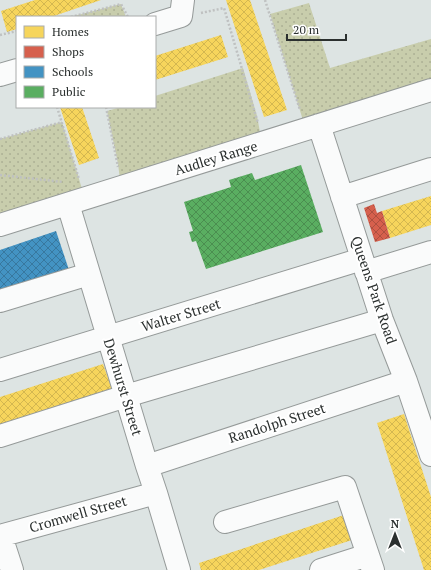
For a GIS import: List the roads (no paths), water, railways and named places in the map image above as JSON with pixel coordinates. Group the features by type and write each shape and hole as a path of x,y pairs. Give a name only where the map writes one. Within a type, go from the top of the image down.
{"street":[{"path":"156,23 182,8"},
{"path":"0,75 16,70"},
{"name":"Audley Range","path":"0,225 78,196 121,187 431,90"},
{"name":"Queens Park Road","path":"312,127 342,197 382,320 406,381 431,455"},
{"path":"342,197 431,169"},
{"name":"Dewhurst Street","path":"78,196 89,274 179,570"},
{"name":"Walter Street","path":"0,370 108,338 220,302 364,266 431,252"},
{"path":"0,301 89,274"},
{"path":"0,436 126,396 382,320"},
{"name":"Randolph Street","path":"147,466 406,381"},
{"path":"225,522 345,487 370,563 321,570"},
{"name":"Cromwell Street","path":"0,536 156,492"},
{"path":"0,536 12,570"}]}
